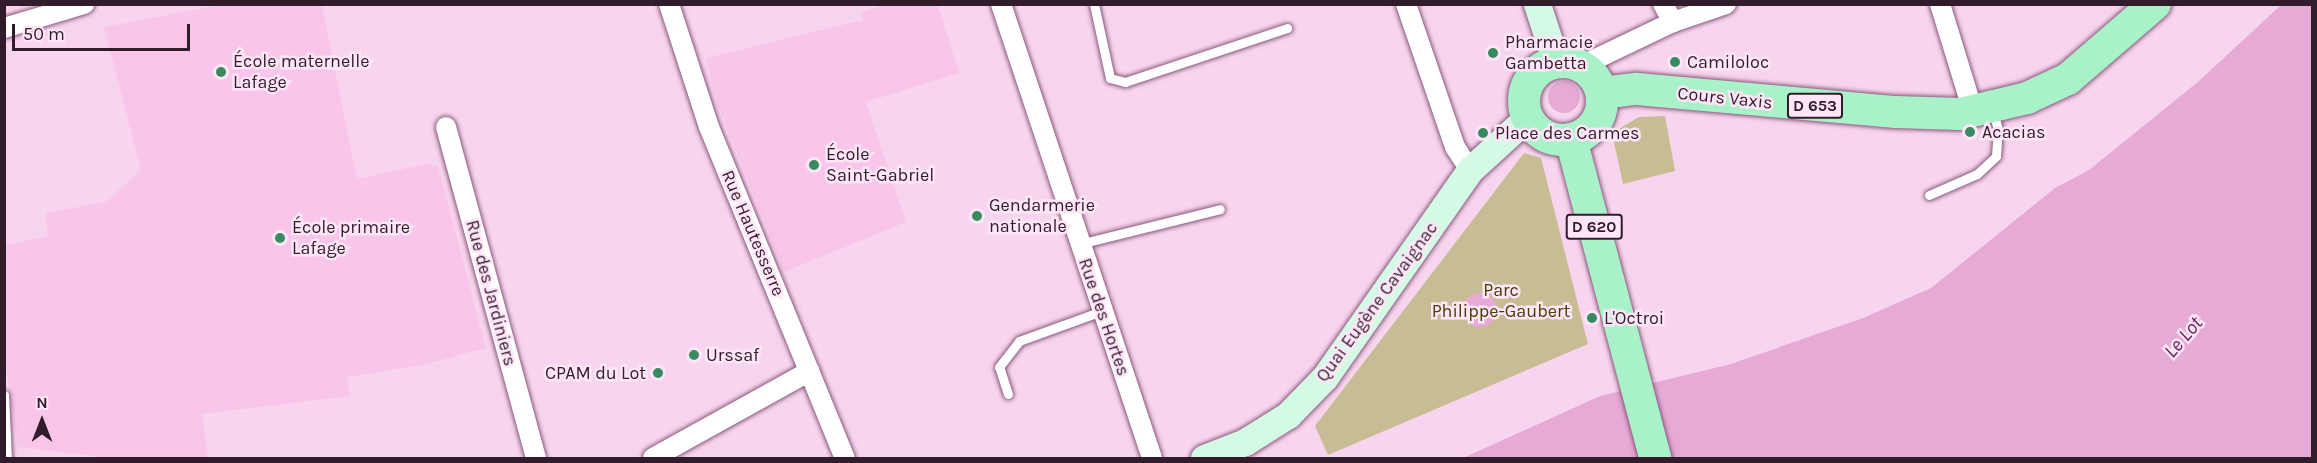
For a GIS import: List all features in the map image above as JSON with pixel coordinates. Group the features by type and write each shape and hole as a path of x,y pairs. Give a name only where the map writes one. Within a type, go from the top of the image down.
{"main road":[{"name":"Cours Vaxis","path":"1602,93 1637,89 1896,112 1982,109 2027,98 2068,79 2155,4"},
{"path":"1568,64 1598,82 1602,93 1602,105 1593,127 1571,139 1548,137 1527,118 1524,97 1527,85 1544,66 1568,64"},
{"name":"D 620","path":"1571,139 1623,330 1655,459"}],"street":[{"path":"4,28 84,4"},
{"name":"Rue Hautesserre","path":"669,4 709,127 845,459"},
{"name":"Rue des Hortes","path":"1001,4 1152,459"},
{"path":"1406,4 1455,147 1470,170"},
{"path":"1538,4 1568,64 1668,13 1726,4"},
{"path":"1940,4 1982,109"},
{"name":"Quai Eugène Cavaignac","path":"1204,459 1245,442 1288,415 1325,377 1470,170 1527,118"},
{"name":"Rue des Jardiniers","path":"447,127 536,459"},
{"path":"653,459 810,371"}],"lane":[{"path":"1094,4 1110,78 1125,82 1287,28"},
{"path":"1929,195 1977,174 1996,156 1998,130 1982,109"},
{"path":"1079,244 1220,209"},
{"path":"1008,394 999,367 1019,341 1102,311"},
{"path":"4,395 8,459"}],"shaded area":[{"name":"École Saint-Gabriel","path":"885,4 938,5 959,73 866,102 906,222 784,272 716,100 706,58 863,20 861,12"},
{"path":"220,5 322,5 357,179 431,163 432,167 438,166 486,348 422,365 347,377 350,396 202,414 208,458 110,458 18,447 4,353 5,245 48,236 45,213 106,202 141,170 104,27"}],"green space":[{"path":"1665,116 1675,171 1623,184 1612,133 1639,117"},
{"name":"Parc Philippe-Gaubert","path":"1524,153 1541,158 1588,344 1328,455 1315,426"}],"water":[{"name":"Le Lot","path":"2281,5 2312,5 2312,458 1463,458 1600,396 1731,364 1863,318 1931,288 2055,188 2089,170 2199,81"},
{"path":"1564,81 1575,86 1580,97 1575,108 1564,113 1553,108 1548,97 1553,86"},
{"path":"1480,293 1492,298 1497,310 1492,322 1480,327 1468,322 1463,310 1468,298"}],"place":[{"name":"Pharmacie Gambetta","path":"1493,53"},
{"name":"Camiloloc","path":"1675,62"},
{"name":"École maternelle Lafage","path":"221,72"},
{"name":"Acacias","path":"1970,132"},
{"name":"Place des Carmes","path":"1483,133"},
{"name":"École Saint-Gabriel","path":"814,165"},
{"name":"Gendarmerie nationale","path":"977,216"},
{"name":"École primaire Lafage","path":"280,238"},
{"name":"L'Octroi","path":"1592,318"},
{"name":"Urssaf","path":"694,355"},
{"name":"CPAM du Lot","path":"658,373"}]}
